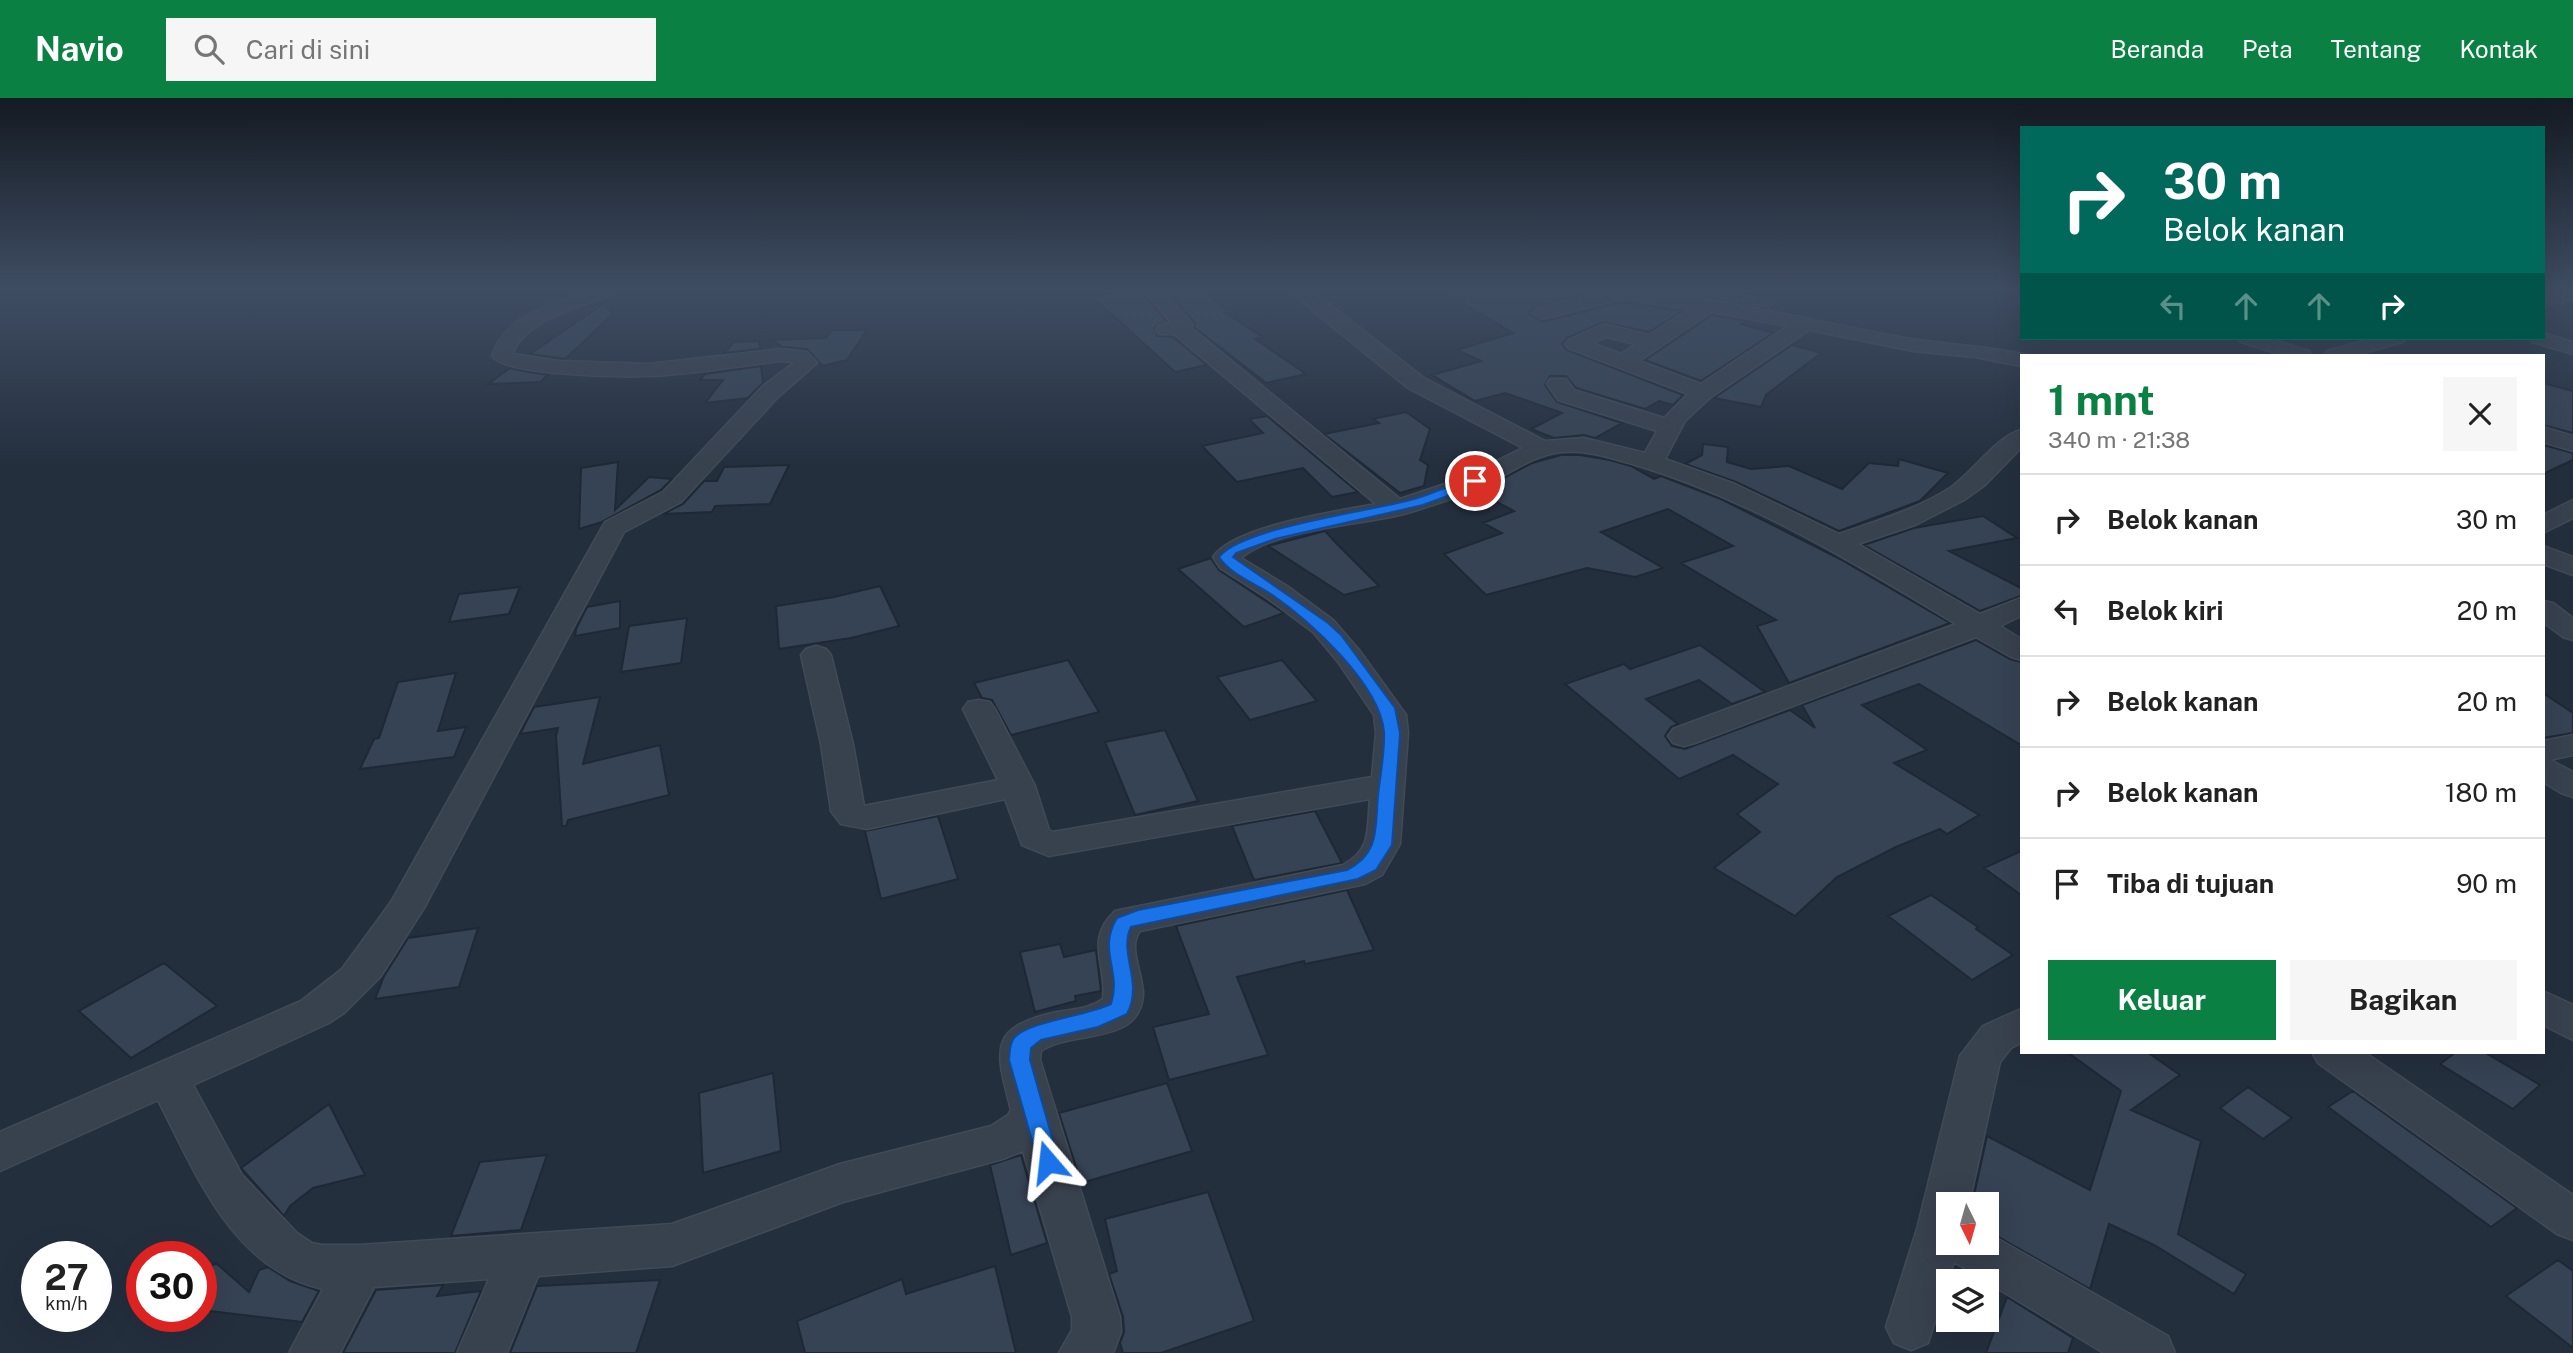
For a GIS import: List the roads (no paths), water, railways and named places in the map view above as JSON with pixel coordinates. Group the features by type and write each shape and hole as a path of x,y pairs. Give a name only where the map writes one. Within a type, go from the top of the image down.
{"street":[{"path":"0,1152 315,1012 331,1003 360,978 406,908 614,527 672,497 770,392 807,363 800,356 781,355 649,370 559,367 510,361 502,356 504,349"},
{"path":"1193,349 1396,508"},
{"path":"1372,349 1416,383 1544,449"},
{"path":"1587,349 1703,392"},
{"path":"1623,362 1642,349"},
{"path":"1652,462 1669,427 1703,392 1768,349"},
{"path":"1950,349 2020,360"},
{"path":"2282,349 2299,354"},
{"path":"2338,354 2357,349"},
{"path":"1558,384 1566,395 1669,427"},
{"path":"2545,435 2573,444"},
{"path":"1836,543 1896,522 1951,498 1980,478 2007,447 2020,438"},
{"path":"1084,1353 1098,1331 1096,1317 1032,1110 1019,1060 1021,1044 1035,1034 1098,1019 1120,1008 1125,992 1117,936 1124,922 1362,871 1374,861 1383,845 1392,723 1387,708 1336,638 1277,592 1229,562 1226,557 1231,550 1271,536 1396,508 1439,495 1544,449 1572,445 1652,462 1743,498 1836,543 2020,650"},
{"path":"2545,524 2573,508"},
{"path":"2545,555 2573,567"},
{"path":"1684,736 1978,626 2020,606"},
{"path":"2545,610 2573,631"},
{"path":"816,655 837,744 848,811 853,816 867,818 1018,786"},
{"path":"979,709 1018,786 1034,837 1057,844 1389,785"},
{"path":"2545,751 2573,745"},
{"path":"2545,769 2573,786"},
{"path":"2545,1007 2573,1024"},
{"path":"1957,1192 1980,1056 1997,1037 2020,1025"},
{"path":"2336,1054 2573,1220"},
{"path":"167,1076 226,1189 280,1248 302,1262 322,1267 359,1267 672,1245 840,1183 1003,1141 1023,1128 1032,1110"},
{"path":"1910,1327 1941,1255"},
{"path":"1984,1255 2150,1353"},
{"path":"482,1353 522,1256"},
{"path":"314,1353 359,1267"}]}
